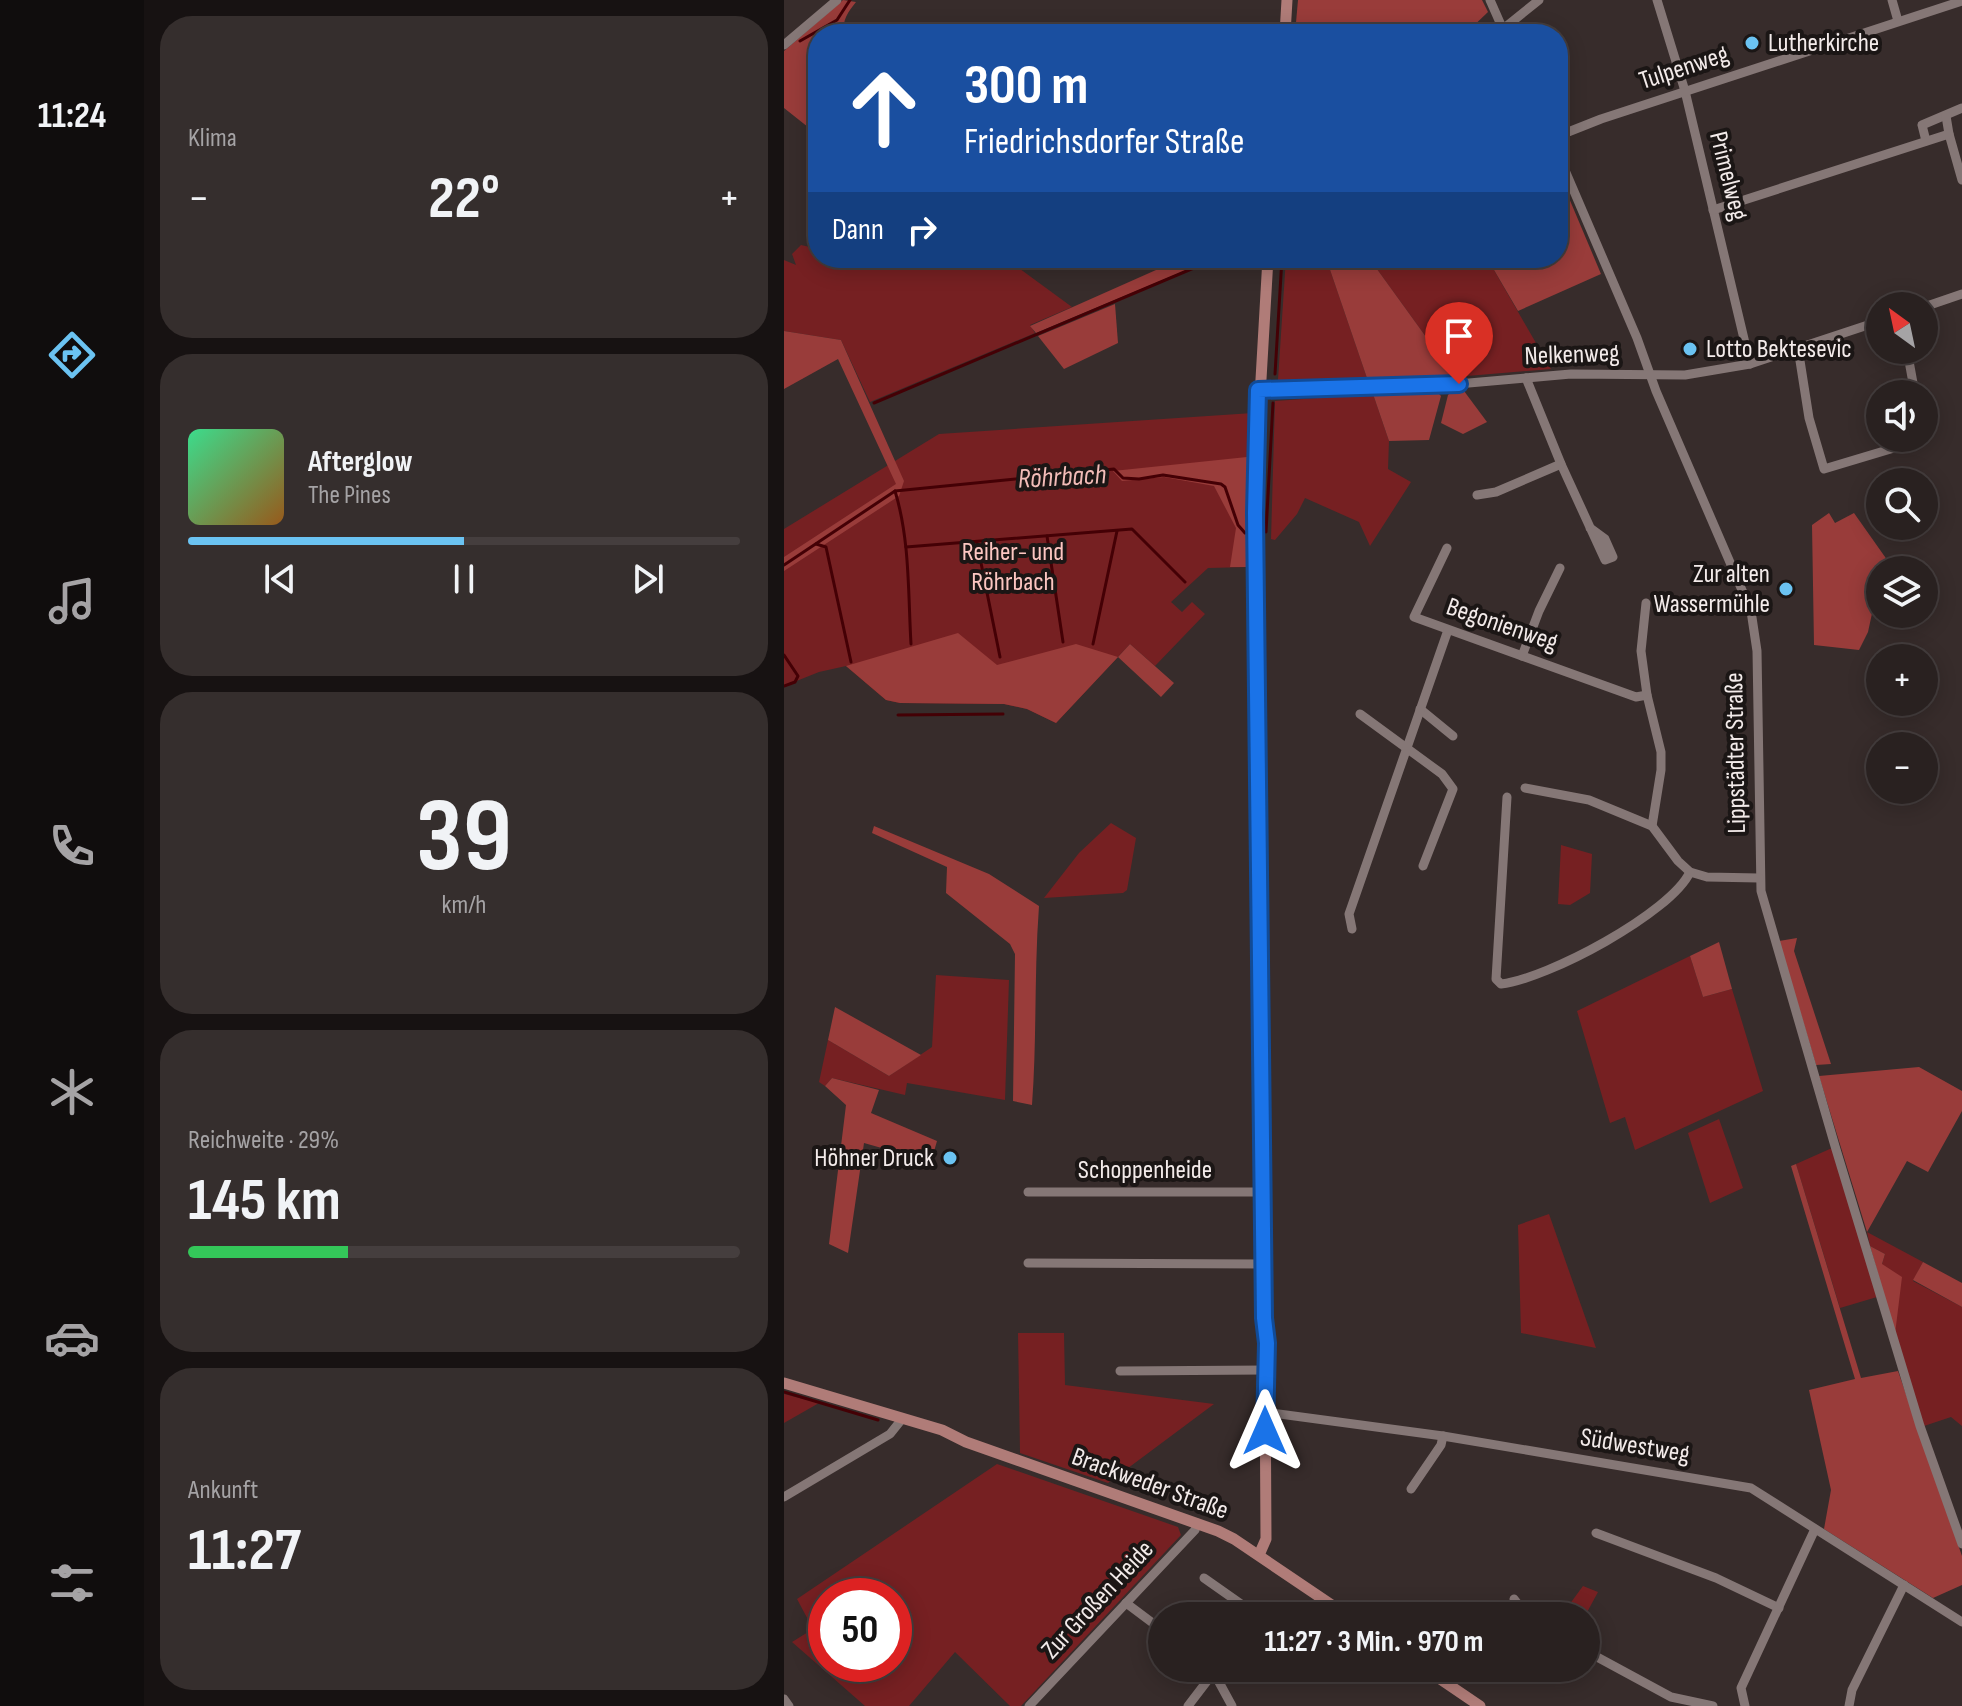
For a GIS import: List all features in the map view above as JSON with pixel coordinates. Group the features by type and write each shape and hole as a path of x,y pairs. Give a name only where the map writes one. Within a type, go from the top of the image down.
{"main road":[{"path":"1286,24 1287,0"},
{"path":"1259,1555 1266,1539 1267,1343 1263,1264 1255,528 1258,390 1267,268"},
{"name":"Brackweder Straße","path":"784,1383 907,1421 937,1436 966,1442 1197,1523 1229,1536 1328,1602"},
{"path":"1445,1682 1480,1706"}],"street":[{"path":"809,24 837,0"},
{"path":"1490,0 1500,24"},
{"path":"1513,24 1539,0"},
{"name":"Primelweg","path":"1657,0 1685,91 1750,364"},
{"path":"1892,0 1898,21"},
{"name":"Tulpenweg","path":"1568,132 1962,1"},
{"path":"784,45 808,25"},
{"path":"1926,141 1922,125 1962,108"},
{"path":"1946,116 1962,180"},
{"path":"1713,210 1949,134"},
{"name":"Lippstädter Straße","path":"1568,178 1753,619 1757,651 1759,878 1766,913 1903,1370 1962,1544"},
{"path":"1938,302 1962,294"},
{"name":"Nelkenweg","path":"1258,390 1446,385 1571,374 1696,374 1750,364 1866,326"},
{"path":"1798,348 1809,418 1824,469 1881,452"},
{"path":"1526,378 1590,528"},
{"path":"1477,495 1496,492 1561,464"},
{"name":"Begonienweg","path":"1447,548 1414,617 1636,697 1647,695"},
{"path":"1522,656 1560,568"},
{"path":"1646,603 1641,651 1647,695 1661,752 1652,826"},
{"path":"1352,929 1349,914 1448,630"},
{"path":"1420,709 1453,736"},
{"path":"1360,714 1442,774 1453,789 1423,866"},
{"path":"1525,788 1589,800 1652,826 1690,872 1707,877 1759,878"},
{"path":"1507,797 1496,979 1501,984 1593,948 1670,898 1684,885 1690,872"},
{"name":"Schoppenheide","path":"1028,1192 1263,1192"},
{"path":"1028,1263 1263,1264"},
{"path":"1120,1371 1265,1368"},
{"name":"Südwestweg","path":"1265,1412 1443,1436 1741,1485 1761,1494 1962,1622"},
{"path":"784,1497 907,1421"},
{"path":"1411,1489 1441,1445 1443,1436"},
{"name":"Zur Großen Heide","path":"1029,1706 1195,1530 1197,1523"},
{"path":"1745,1706 1741,1688 1815,1529"},
{"path":"1596,1533 1716,1578 1779,1608"},
{"path":"1204,1578 1237,1602"},
{"path":"1849,1706 1852,1690 1904,1585"},
{"path":"1126,1603 1148,1620"},
{"path":"1600,1659 1671,1697 1713,1706"},
{"path":"1188,1706 1205,1682"},
{"path":"1220,1682 1232,1706"},
{"path":"784,1699 789,1706"}],"green space":[{"path":"801,245 808,247 808,268 1019,268 1072,307 1030,325 1035,333 870,402 841,340 784,331 784,260 796,265 792,254"},
{"path":"1285,268 1329,268 1368,381 1285,383 1278,380"},
{"path":"1376,268 1493,268 1551,369 1455,377"},
{"path":"1373,394 1389,441 1388,469 1411,482 1370,546 1359,522 1305,498 1297,514 1275,540 1271,539 1275,401"},
{"name":"Reiher- und Röhrbach","path":"1253,413 1248,482 1249,567 1208,568 1171,602 1182,612 1192,602 1205,614 1155,666 1130,644 1056,723 1027,709 1004,704 900,703 886,700 846,666 819,672 784,686 784,529 939,434"},
{"path":"1111,823 1136,838 1127,890 1123,893 1044,898 1079,853"},
{"path":"1561,845 1592,854 1590,893 1570,905 1558,904"},
{"path":"1690,956 1703,997 1732,989 1763,1091 1635,1150 1625,1117 1610,1123 1577,1011"},
{"path":"936,975 1009,980 1005,1100 907,1083 905,1095 832,1078 825,1086 819,1082 828,1040 889,1076 932,1047"},
{"path":"1719,1119 1743,1188 1710,1203 1688,1133"},
{"path":"1832,1148 1877,1297 1840,1308 1796,1164"},
{"path":"1549,1214 1596,1348 1521,1333 1518,1225"},
{"path":"1867,1232 1923,1262 1913,1281 1962,1307 1962,1426 1951,1417 1924,1426 1895,1334 1882,1264 1885,1254 1870,1246"},
{"path":"1018,1333 1064,1333 1065,1385 1214,1404 1108,1483 1020,1453"},
{"path":"784,1394 819,1403 784,1423"},
{"path":"997,1464 1178,1527 1181,1535 1021,1706 1010,1706 955,1652 909,1706 865,1706 838,1682 912,1682 912,1578 828,1578"},
{"path":"1583,1586 1598,1592 1593,1602 1571,1602"},
{"path":"808,1592 808,1620 797,1599"},
{"path":"808,1632 808,1656 792,1642"}],"shaded area":[{"path":"843,0 856,2 844,24 815,24"},
{"path":"1298,0 1482,0 1488,12 1475,24 1296,24"},
{"path":"808,30 808,127 784,108 784,51"},
{"path":"1568,196 1601,274 1518,311 1493,268 1568,268"},
{"path":"1160,268 1191,268 1036,333 1030,326"},
{"path":"1329,268 1376,268 1455,377 1368,381"},
{"path":"1115,304 1118,343 1064,369 1038,336"},
{"path":"784,331 841,340 904,481 899,496 784,571 784,557 896,484 838,359 784,389"},
{"path":"1464,391 1487,422 1463,434 1441,423 1448,395"},
{"path":"1438,393 1441,396 1429,440 1389,441 1373,394"},
{"path":"1247,457 1249,567 1230,567 1236,528 1214,486 1164,477 1122,481 1113,471"},
{"path":"1829,513 1835,523 1854,513 1866,530 1866,540 1873,540 1884,556 1866,556 1866,628 1869,628 1859,650 1814,645 1812,525"},
{"path":"958,633 997,665 1076,644 1118,657 1056,723 1027,709 1004,704 900,703 886,700 846,666"},
{"path":"1130,644 1174,683 1161,697 1118,657"},
{"path":"874,826 989,874 1039,906 1032,1105 1013,1101 1015,954 1010,944 946,893 947,867 872,833"},
{"path":"1797,938 1794,951 1831,1064 1816,1065 1779,941"},
{"path":"1719,942 1732,989 1703,997 1690,956"},
{"path":"835,1007 921,1055 889,1076 828,1040"},
{"path":"1919,1067 1962,1091 1962,1111 1928,1172 1907,1161 1867,1232 1819,1076"},
{"path":"832,1078 879,1090 871,1113 937,1141 931,1162 864,1143 848,1253 829,1244 846,1105 825,1086"},
{"path":"1796,1164 1861,1378 1898,1371 1962,1556 1962,1585 1933,1598 1824,1529 1831,1490 1809,1390 1855,1379 1791,1166"},
{"path":"1870,1246 1885,1254 1882,1264 1902,1277 1895,1334"},
{"path":"1923,1262 1962,1283 1962,1307 1913,1280"}],"waterway":[{"path":"830,24 837,20 850,0"},
{"path":"800,41 808,36"},
{"path":"874,403 1194,268"},
{"name":"Röhrbach","path":"1275,374 1281,268"},
{"name":"Röhrbach","path":"1266,532 1273,403"},
{"name":"Röhrbach","path":"784,565 895,491 1114,469 1123,478 1163,475 1221,484 1225,487 1238,525 1245,533"},
{"path":"895,491 906,547 911,644"},
{"path":"906,547 1132,529 1185,582"},
{"path":"1093,644 1117,531"},
{"path":"1047,536 1063,642"},
{"path":"977,543 1000,657"},
{"path":"816,544 826,547 851,662"},
{"path":"784,655 798,676 795,682 784,686"},
{"path":"1263,655 1266,932"},
{"path":"898,715 1003,714"},
{"path":"1267,960 1268,1128"},
{"path":"784,1392 878,1420"}],"place":[{"name":"Lutherkirche","path":"1752,43"},
{"name":"Lotto Bektesevic","path":"1690,349"},
{"name":"Zur alten Wassermühle","path":"1786,589"},
{"name":"Höhner Druck","path":"950,1158"}],"route":[{"path":"1265,1431 1267,1343 1264,1318 1255,513 1258,390 1459,384"}]}
